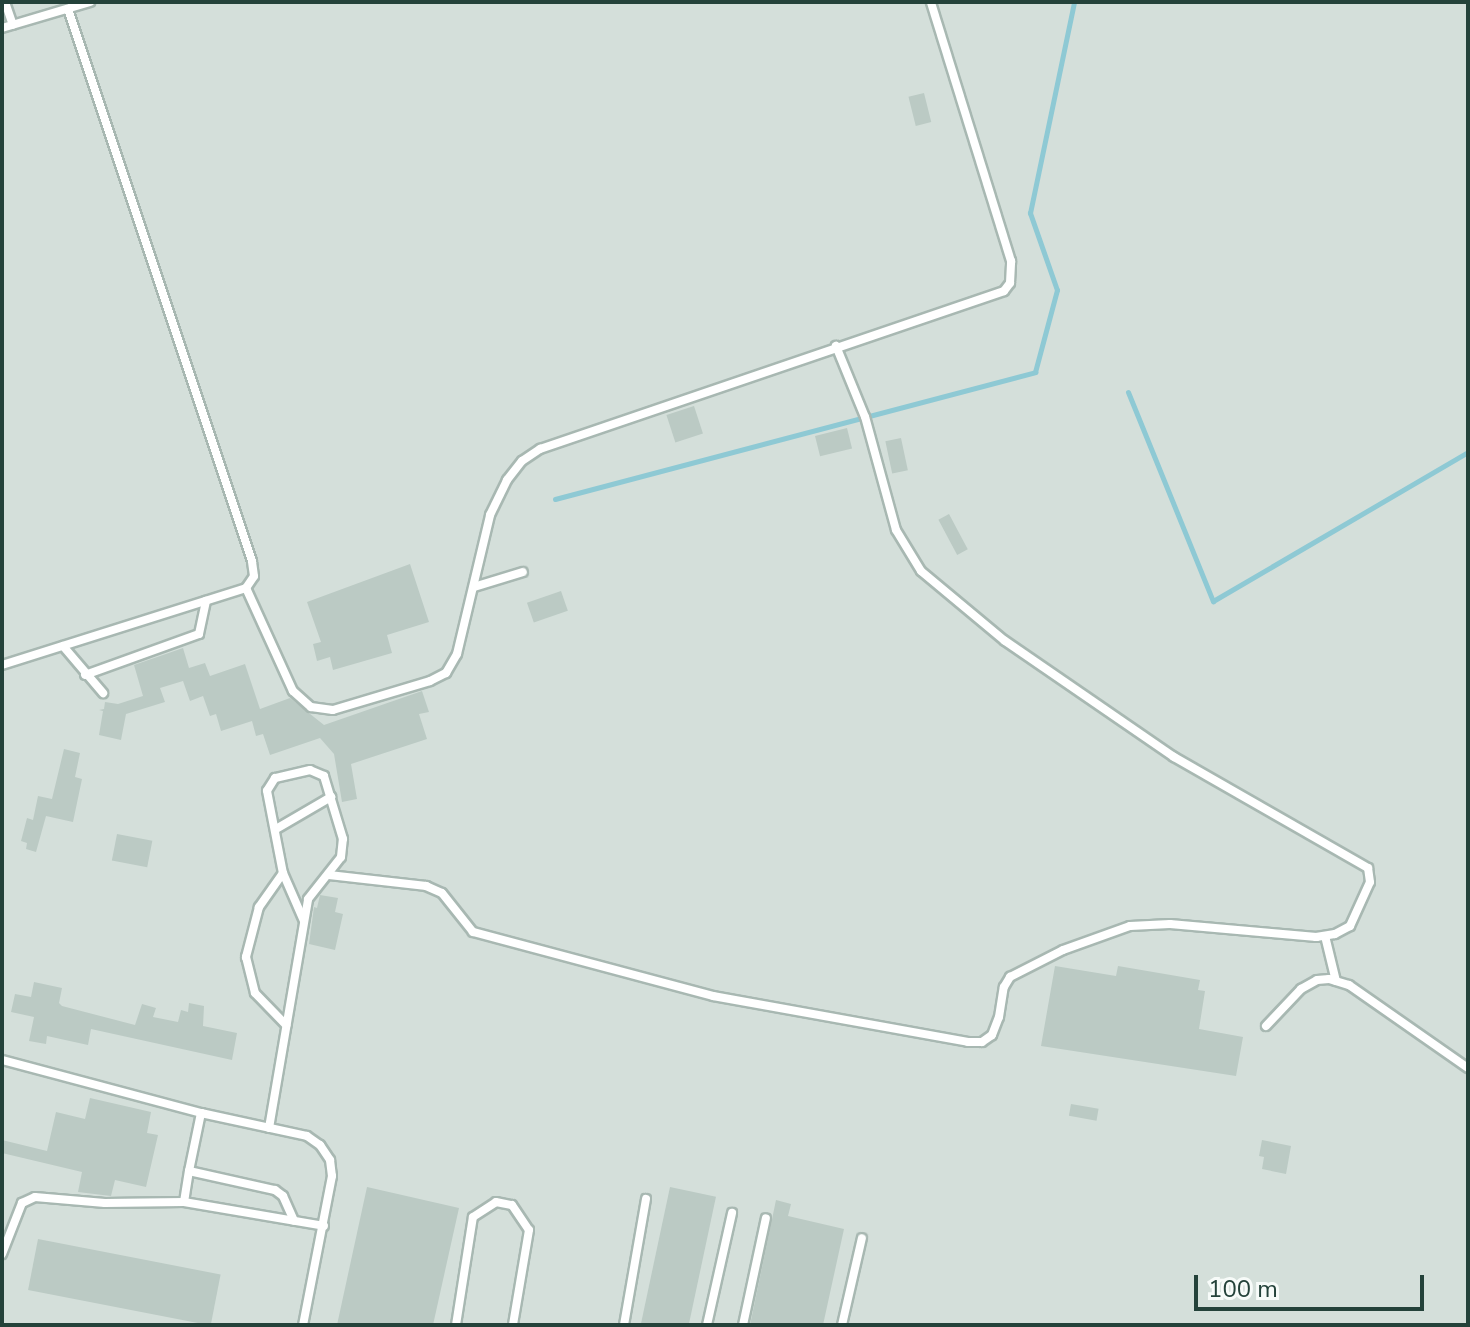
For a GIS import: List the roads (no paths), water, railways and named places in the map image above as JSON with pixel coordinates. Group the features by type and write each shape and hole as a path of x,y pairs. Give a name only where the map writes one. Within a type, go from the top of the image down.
{"lane":[{"path":"5,2 13,25"},
{"path":"2,28 90,2"},
{"path":"246,588 293,691 311,707 321,711 430,681 446,673 457,654 490,515 507,480 522,461 540,449 836,346 986,299 1010,283 1011,261 931,2"},
{"path":"2,665 246,588 254,576 252,561 68,9"},
{"path":"329,875 426,886 442,893 473,932 713,996 968,1042 982,1042 992,1035 999,1017 1004,987 1010,977 1063,950 1130,926 1170,924 1325,936 1350,926 1370,882 1368,868 1174,757 1005,641 921,571 896,530 865,417 836,346"},
{"path":"474,587 523,572"},
{"path":"85,675 199,634 206,601"},
{"path":"63,646 103,693"},
{"path":"269,1128 308,899 319,881 329,875 341,857 343,839 324,776 310,770 275,778 267,791 267,807 276,829 283,873 304,921"},
{"path":"276,829 331,797"},
{"path":"283,873 259,907 246,957 255,993 286,1025"},
{"path":"1325,936 1336,981"},
{"path":"1266,1026 1301,989 1317,980 1336,981 1349,985 1468,1068"},
{"path":"2,1060 201,1113 307,1136 320,1145 330,1160 332,1176 303,1325"},
{"path":"184,1202 201,1113"},
{"path":"189,1171 275,1190 283,1196 294,1221"},
{"path":"2,1254 22,1203 35,1197 105,1203 184,1202 324,1226"},
{"path":"624,1325 646,1199"},
{"path":"456,1325 473,1217 496,1202 512,1205 529,1230 513,1325"},
{"path":"707,1325 732,1213"},
{"path":"743,1325 766,1218"},
{"path":"842,1325 862,1238"}],"waterway":[{"path":"555,499 1035,372 1057,290 1030,213 1074,2"},
{"path":"1128,392 1213,601 1468,452"}]}
